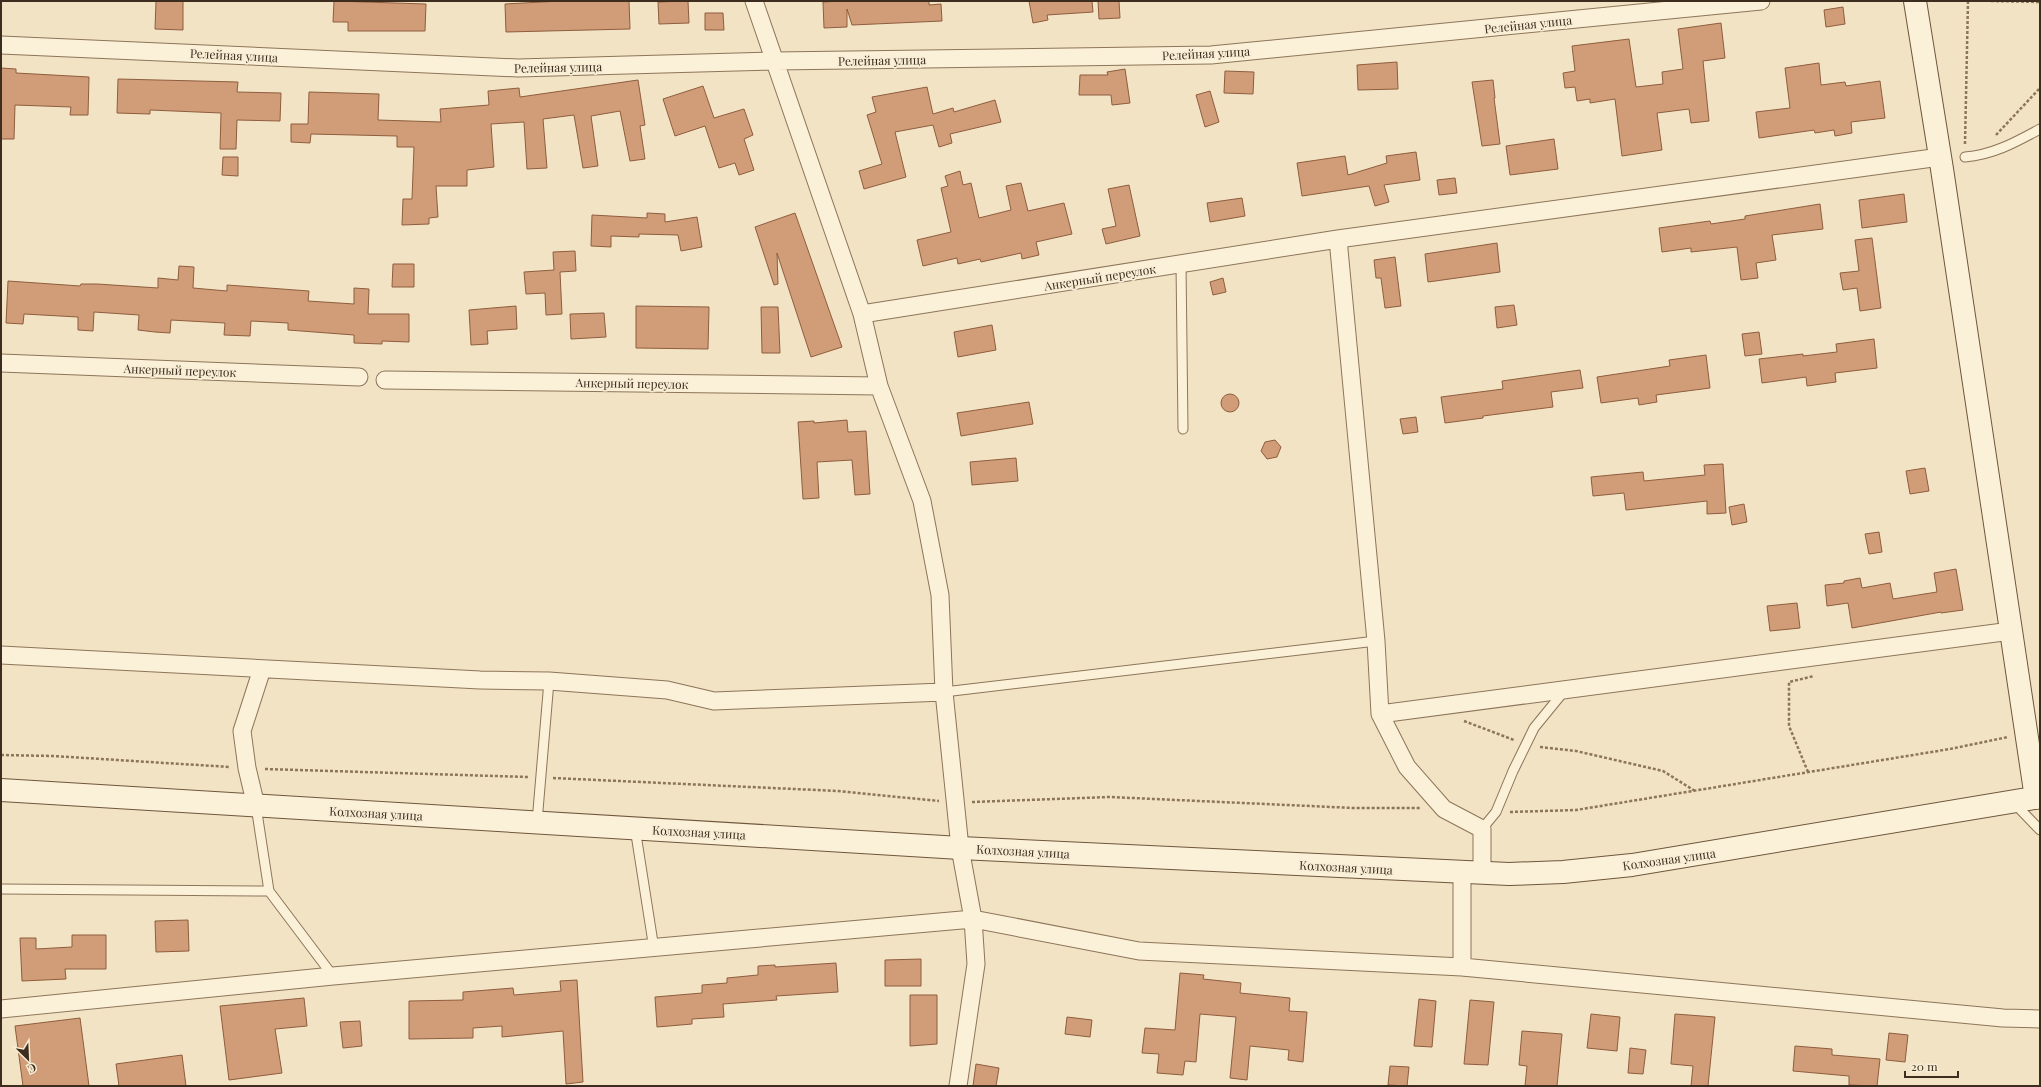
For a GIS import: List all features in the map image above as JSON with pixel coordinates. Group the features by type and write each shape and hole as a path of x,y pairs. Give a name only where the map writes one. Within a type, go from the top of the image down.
{"main road":[{"path":"1915,1 1940,157 2026,734 2038,797"},
{"name":"Колхозная улица","path":"1,790 960,848 1472,873 1563,872 1632,865 2038,797"}],"street":[{"path":"754,1 862,314 879,386 922,501 940,595 944,692 960,848 972,919 976,964 958,1086"},
{"name":"Релейная улица","path":"1,45 518,68 775,61 1211,55 1760,1"},
{"name":"Анкерный переулок","path":"862,314 1338,239 1940,157"},
{"path":"1338,239 1376,641 1380,714 1407,767 1444,809 1482,829 1472,873 1462,967"},
{"name":"Анкерный переулок","path":"1,363 359,376"},
{"name":"Анкерный переулок","path":"385,380 879,386"},
{"path":"1380,714 1566,688 2011,631"},
{"path":"1,655 480,680 549,681 667,690 714,701 944,692"},
{"path":"256,806 247,768 242,731 262,669"},
{"path":"1,1009 333,976 654,949 972,919 1139,951 1462,967 1996,1017 2040,1019"}],"lane":[{"path":"1965,157 1977,156 2006,148 2040,129"},
{"path":"1181,264 1183,429"},
{"path":"944,692 1376,641"},
{"path":"537,822 549,681"},
{"path":"1482,829 1496,812 1534,728 1566,688"},
{"path":"2013,802 2040,830"},
{"path":"256,806 269,891 333,976"},
{"path":"635,828 654,949"},
{"path":"1,889 269,891"}],"path":[{"path":"1965,157 1968,1"},
{"path":"1991,1 2040,2"},
{"path":"1977,156 2040,88"},
{"path":"1808,772 1789,726 1789,682 1820,675"},
{"path":"1463,721 1525,745 1576,751 1662,771 1695,791"},
{"path":"1496,812 1520,813 1576,810 2026,734"},
{"path":"1,755 53,756 247,768 676,782 838,791 955,802 1110,797 1354,808 1444,809"}],"building":[{"path":"156,1 183,1 183,30 155,29"},
{"path":"334,1 426,4 425,31 348,31 348,22 333,22"},
{"path":"561,1 629,1 630,29 506,32 505,4"},
{"path":"688,1 689,23 659,24 658,2"},
{"path":"929,1 929,5 941,4 942,21 852,25 847,9 847,27 824,28 823,2"},
{"path":"1029,1 1092,1 1093,12 1047,15 1048,20 1033,23"},
{"path":"1098,1 1119,1 1120,18 1099,19"},
{"path":"1843,7 1845,24 1826,27 1824,10"},
{"path":"705,13 723,13 724,30 705,30"},
{"path":"1721,23 1725,58 1703,61 1709,121 1691,123 1689,109 1657,113 1662,150 1622,156 1615,99 1590,103 1590,99 1577,101 1575,87 1565,88 1563,73 1575,71 1572,46 1629,39 1636,87 1663,84 1662,72 1683,69 1678,29"},
{"path":"1397,62 1398,89 1358,90 1357,65"},
{"path":"1819,63 1821,85 1845,82 1846,86 1880,81 1885,118 1851,122 1852,133 1835,136 1834,130 1815,133 1814,130 1759,138 1756,112 1790,108 1785,68"},
{"path":"1,68 16,69 16,73 89,77 88,115 70,115 71,107 15,105 14,139 1,139"},
{"path":"1125,69 1130,103 1112,105 1111,95 1079,95 1080,75 1108,75 1107,72"},
{"path":"1225,71 1254,72 1253,94 1224,93"},
{"path":"118,79 238,82 237,92 281,93 280,121 237,120 236,149 220,149 221,113 150,110 150,114 117,113"},
{"path":"638,80 645,125 640,126 645,159 630,161 620,111 591,116 598,166 583,168 574,115 543,119 547,168 527,169 524,122 491,124 494,167 467,170 467,186 436,186 438,217 429,218 429,224 402,225 403,199 412,199 414,147 397,147 397,136 311,134 310,143 291,142 291,124 308,124 309,92 379,94 378,120 441,122 440,109 489,105 488,91 519,88 520,97"},
{"path":"1493,80 1500,144 1482,146 1472,82"},
{"path":"703,86 714,118 744,109 753,135 744,139 754,170 739,175 735,163 719,168 705,126 675,136 663,99"},
{"path":"927,87 933,114 953,108 954,112 995,100 1001,122 950,134 952,143 939,147 933,125 895,132 906,177 864,189 859,171 882,164 867,115 876,112 872,97"},
{"path":"1210,91 1219,122 1205,127 1196,95"},
{"path":"1554,139 1558,169 1510,175 1506,146"},
{"path":"1416,152 1420,180 1384,185 1389,202 1375,206 1369,186 1302,196 1297,163 1345,156 1348,175 1387,163 1386,156"},
{"path":"223,157 238,157 238,176 222,175"},
{"path":"960,171 963,185 971,183 979,218 1011,210 1006,186 1021,183 1028,211 1064,203 1072,234 1036,242 1039,255 1022,259 1021,253 981,262 980,259 958,264 957,258 923,266 917,240 951,232 941,188 948,186 945,176"},
{"path":"1455,178 1457,193 1439,195 1437,180"},
{"path":"1129,185 1140,236 1106,244 1102,229 1116,226 1108,189"},
{"path":"1904,194 1907,222 1862,228 1859,200"},
{"path":"1242,198 1245,216 1210,222 1207,203"},
{"path":"1820,204 1823,229 1772,235 1776,260 1756,263 1758,278 1741,280 1737,247 1691,252 1691,248 1662,252 1659,228 1710,221 1711,224 1745,219 1745,216"},
{"path":"647,213 665,214 665,222 697,217 702,247 681,251 678,235 639,234 639,237 611,236 611,247 591,246 592,215 647,218"},
{"path":"795,213 842,347 811,357 777,253 778,284 774,285 755,227"},
{"path":"1872,238 1881,308 1860,311 1857,288 1843,290 1840,273 1859,271 1855,240"},
{"path":"1497,243 1500,272 1428,282 1425,254"},
{"path":"575,251 576,271 560,272 562,314 546,315 545,293 526,294 524,272 554,270 553,252"},
{"path":"1395,257 1401,306 1385,308 1381,278 1376,278 1374,260"},
{"path":"393,264 414,264 414,287 392,287"},
{"path":"179,266 194,267 193,288 227,291 227,285 309,291 308,301 354,304 354,288 369,289 368,314 409,314 409,342 382,341 382,344 354,343 354,335 288,330 288,323 251,321 250,336 224,335 225,323 171,320 170,333 155,332 138,330 139,315 94,312 93,331 78,330 78,317 24,314 23,324 6,323 8,281 80,286 81,284 97,284 158,288 158,278 178,280"},
{"path":"1223,278 1226,292 1213,295 1210,282"},
{"path":"1514,305 1517,325 1497,328 1495,307"},
{"path":"516,306 517,329 487,331 488,344 471,345 469,310"},
{"path":"636,306 709,307 708,349 636,348"},
{"path":"761,307 778,307 780,353 762,353"},
{"path":"604,313 606,337 571,339 570,314"},
{"path":"992,325 996,350 958,357 954,332"},
{"path":"1759,332 1762,354 1745,356 1742,334"},
{"path":"1874,339 1877,368 1835,373 1836,382 1807,386 1806,377 1762,383 1759,359 1837,352 1836,344"},
{"path":"1706,355 1710,388 1656,395 1657,402 1639,405 1638,398 1601,403 1597,377 1670,366 1669,360"},
{"path":"1580,370 1583,388 1551,392 1553,407 1483,416 1483,418 1445,423 1441,397 1503,389 1502,381"},
{"path":"1230,394 1236,397 1239,403 1236,409 1230,412 1224,409 1221,403 1224,397"},
{"path":"1029,402 1033,424 961,436 957,413"},
{"path":"1416,417 1418,432 1403,434 1400,419"},
{"path":"847,420 848,432 866,431 870,494 855,495 852,460 817,462 819,498 803,499 798,422 814,421 814,423"},
{"path":"1275,440 1281,447 1277,457 1267,459 1261,451 1265,442"},
{"path":"1016,458 1018,481 972,485 970,462"},
{"path":"1723,464 1726,513 1707,514 1707,501 1626,510 1624,493 1593,496 1591,477 1643,472 1644,481 1705,475 1704,465"},
{"path":"1925,468 1929,491 1910,494 1906,471"},
{"path":"1744,504 1747,522 1732,525 1729,507"},
{"path":"1879,532 1882,552 1869,554 1865,534"},
{"path":"1956,569 1963,610 1941,612 1852,628 1848,603 1827,606 1825,585 1844,583 1844,581 1860,578 1862,588 1890,583 1893,599 1937,592 1934,573"},
{"path":"1797,603 1800,628 1770,631 1767,606"},
{"path":"188,920 189,951 156,952 155,921"},
{"path":"72,935 106,935 106,969 65,969 66,979 22,981 20,938 36,938 36,949 72,947"},
{"path":"921,959 921,986 885,986 885,960"},
{"path":"836,963 838,992 776,996 777,1000 723,1004 724,1017 692,1019 692,1024 657,1027 655,997 702,993 702,985 727,983 727,978 758,975 758,966 775,965 775,967"},
{"path":"1180,973 1204,975 1203,979 1241,983 1240,993 1290,998 1289,1011 1307,1012 1303,1062 1288,1060 1289,1050 1250,1046 1247,1080 1230,1078 1236,1017 1200,1014 1196,1062 1185,1061 1183,1075 1157,1073 1159,1054 1142,1053 1145,1028 1175,1030"},
{"path":"577,980 583,1082 566,1084 563,1031 502,1037 502,1026 473,1028 473,1038 409,1039 409,1001 463,1000 463,992 513,988 514,995 561,991 560,981"},
{"path":"910,995 937,995 937,1044 910,1046"},
{"path":"304,998 307,1026 275,1029 282,1073 229,1080 220,1006"},
{"path":"1419,999 1436,1001 1432,1047 1414,1046"},
{"path":"1470,1000 1494,1002 1488,1065 1464,1064"},
{"path":"1591,1014 1620,1017 1617,1051 1587,1048"},
{"path":"1675,1014 1715,1017 1708,1086 1691,1086 1693,1066 1671,1064"},
{"path":"1067,1017 1092,1020 1090,1037 1065,1034"},
{"path":"80,1018 89,1086 23,1086 15,1026"},
{"path":"360,1021 362,1046 343,1048 340,1022"},
{"path":"1522,1031 1562,1034 1557,1086 1525,1086 1527,1066 1519,1065"},
{"path":"1889,1033 1908,1035 1905,1062 1886,1060"},
{"path":"1795,1046 1832,1049 1832,1055 1880,1059 1877,1086 1849,1085 1849,1076 1793,1071"},
{"path":"1630,1048 1646,1050 1643,1074 1628,1073"},
{"path":"182,1055 186,1086 119,1086 116,1064"},
{"path":"976,1064 999,1068 996,1086 973,1086"},
{"path":"1390,1066 1409,1067 1407,1086 1388,1085"}]}
